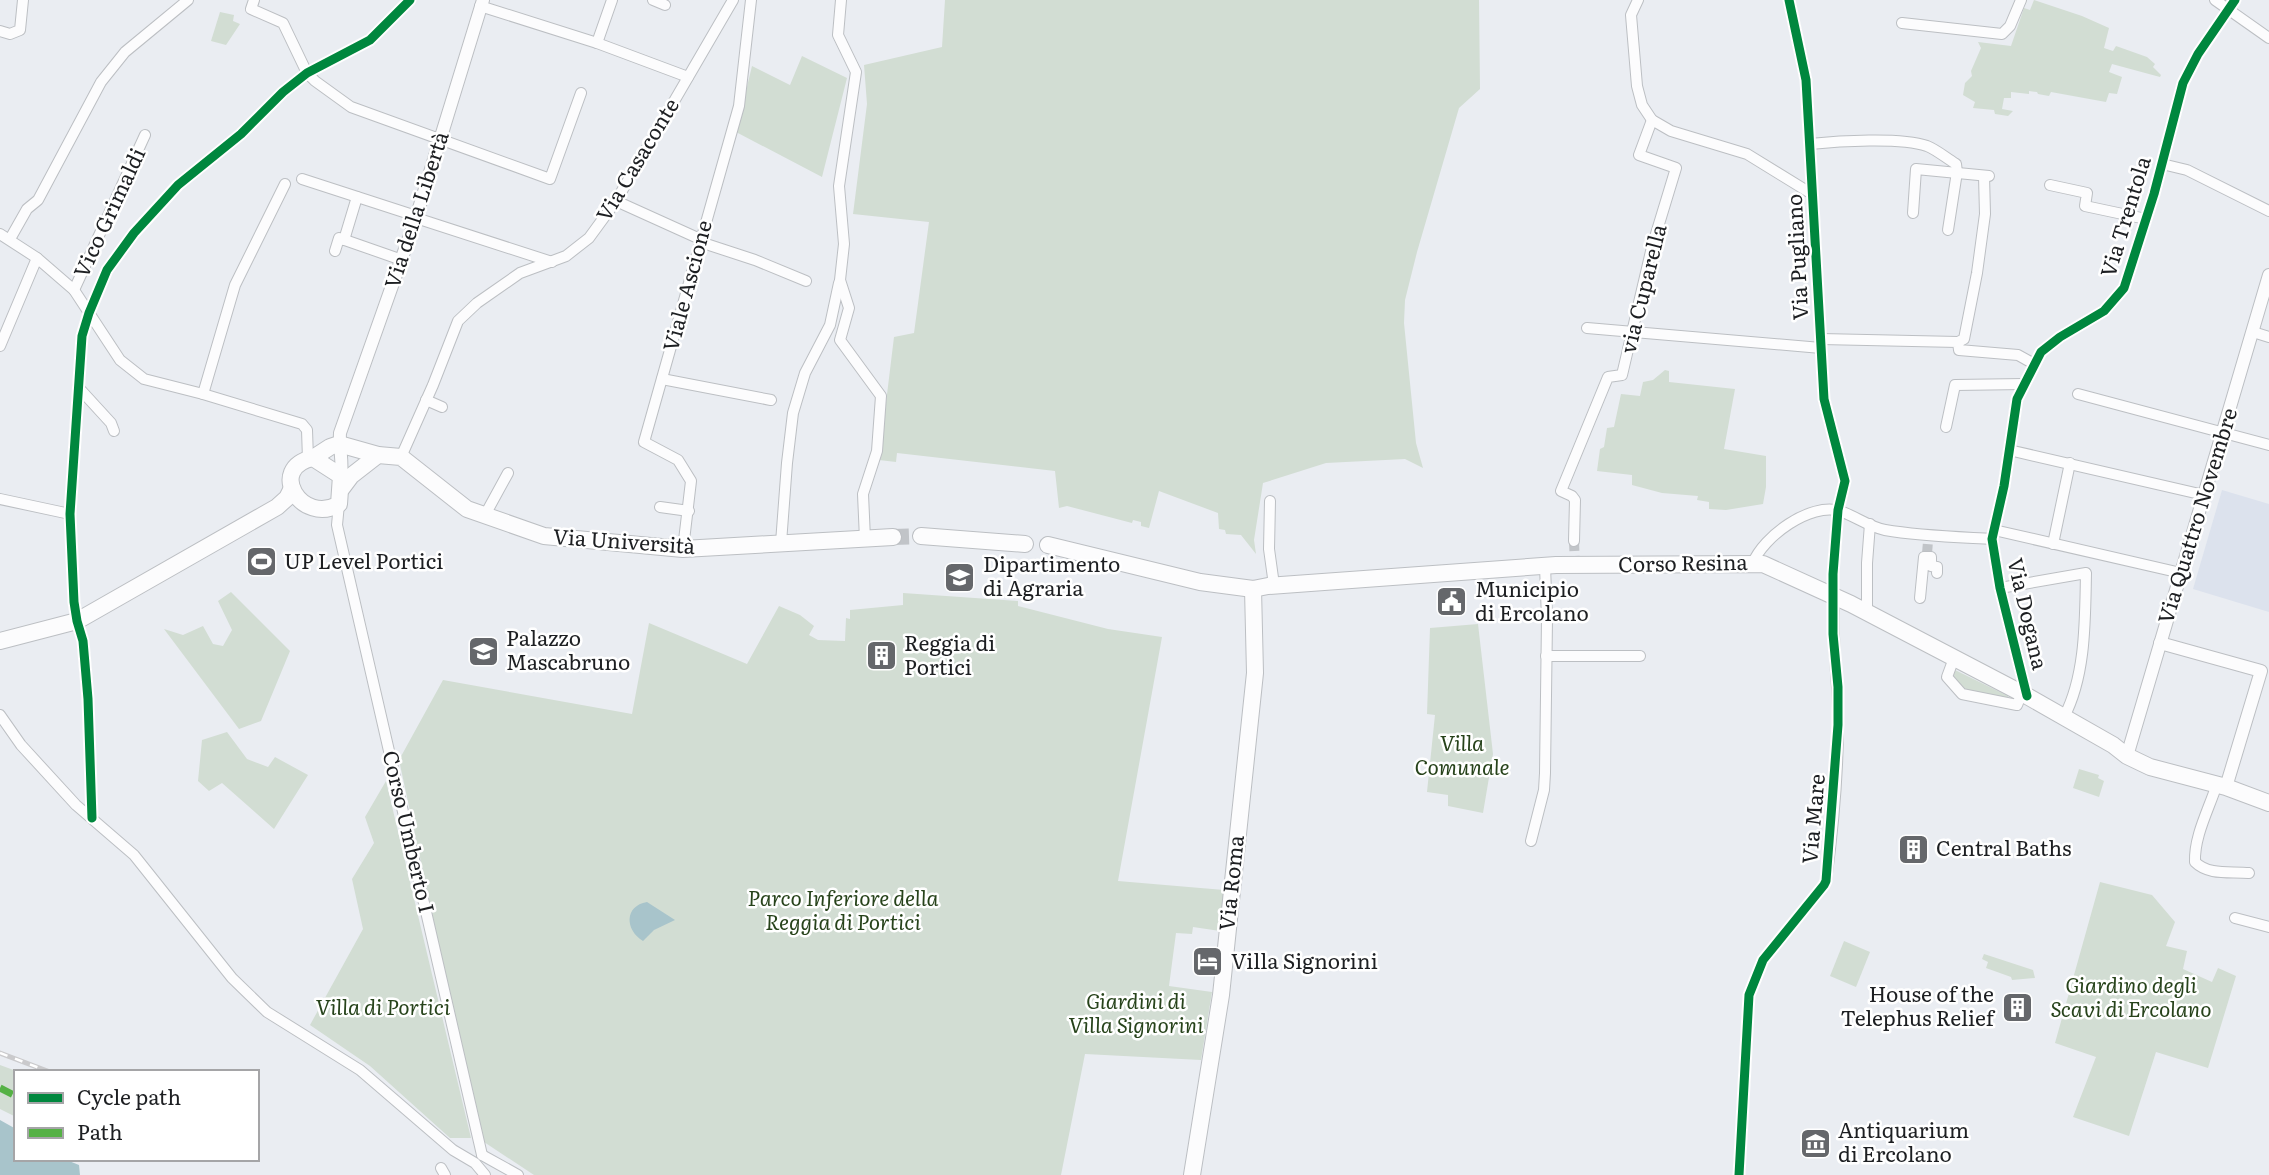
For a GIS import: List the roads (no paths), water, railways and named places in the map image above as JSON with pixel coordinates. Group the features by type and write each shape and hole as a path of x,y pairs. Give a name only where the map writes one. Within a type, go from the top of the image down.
{"main road":[{"path":"378,455 351,476 337,494 310,507 299,500 292,488 290,482 293,469 300,462 340,444 378,455 401,457"},
{"name":"Via Università","path":"401,457 467,509 544,536 683,549 893,537"},
{"path":"310,458 337,494"},
{"path":"0,641 77,621 277,507 287,498 292,488"},
{"path":"277,507 303,503"},
{"path":"921,536 1025,544"},
{"path":"1048,545 1200,582 1253,589"},
{"name":"Corso Resina","path":"1253,589 1274,585 1545,566 1763,564 1867,612 2025,695 2150,767 2221,786 2269,803"},
{"name":"Via Roma","path":"1192,1175 1221,995 1253,687 1253,589"}],"street":[{"path":"0,32 10,34 20,30 23,0"},
{"path":"188,0 125,52 101,82 38,200 27,209 5,237 37,258 74,290 120,360 144,380 203,394 303,424 307,430 310,458"},
{"path":"92,818 88,699 83,641 77,621 70,514 82,336 89,313 107,270 134,233 178,185 241,134 307,72 370,40 410,0"},
{"path":"597,43 612,0"},
{"path":"653,0 665,5"},
{"name":"Via Casaconte","path":"401,457 458,321 477,303 520,273 566,256 589,238 616,201 733,0"},
{"name":"Viale Ascione","path":"683,549 691,481 678,460 644,442 739,106 751,0"},
{"path":"781,543 786,463 793,413 805,373 830,325 840,280 844,244 839,186 856,72 838,35 841,0"},
{"path":"1638,0 1631,15 1637,86 1642,105 1652,120 1671,131 1747,155 1812,194"},
{"name":"Via Pugliano","path":"1789,0 1806,80 1824,399 1845,481 1838,510 1833,574"},
{"path":"1902,23 2002,34 2010,26 2021,0"},
{"path":"2216,0 2232,5 2269,38"},
{"path":"481,3 688,77"},
{"name":"Via della Libertà","path":"337,494 343,459 340,433 402,260 481,3"},
{"path":"252,5 283,23 307,72 351,107 550,179 581,93"},
{"name":"Via Trentola","path":"1993,535 2017,399 2041,352 2060,337 2104,311 2124,288 2162,164 2183,83 2198,54 2232,5"},
{"name":"via Cuparella","path":"1574,541 1575,500 1561,491 1608,377 1622,375 1652,247 1676,168 1639,155 1652,120"},
{"name":"Vico Grimaldi","path":"74,290 145,135"},
{"path":"1810,144 1836,141 1906,142 1927,146 1955,164 1957,172 1948,230"},
{"path":"2162,164 2187,170 2269,211"},
{"path":"1587,328 1821,343 1958,342 1964,339 1977,273 1985,214 1986,176 1916,169 1913,214"},
{"path":"302,178 552,262"},
{"path":"203,394 235,285 285,184"},
{"path":"2050,185 2087,192 2085,206 2146,219"},
{"path":"344,240 357,197"},
{"path":"616,201 700,240 806,281"},
{"path":"335,251 339,238 402,260"},
{"path":"0,346 37,258"},
{"name":"Via Quattro Novembre","path":"2127,756 2269,275"},
{"path":"840,280 849,308 840,340 881,396 877,451 863,494 865,539"},
{"path":"2253,332 2269,337"},
{"path":"1958,342 1959,350 2018,355 2034,364"},
{"path":"662,379 771,400"},
{"path":"1946,427 1955,385 2024,384"},
{"path":"78,387 111,423 114,431"},
{"path":"2078,394 2269,445"},
{"path":"426,400 442,407"},
{"path":"2009,450 2204,495"},
{"path":"2053,544 2070,463"},
{"path":"485,515 508,473"},
{"name":"Corso Umberto I","path":"337,494 337,525 473,1153"},
{"path":"0,499 70,514"},
{"path":"1270,501 1269,549 1274,585"},
{"path":"660,507 689,511"},
{"path":"1754,563 1756,556 1796,518 1819,511 1838,510 1881,529 1928,538 1993,535 2053,544 2181,573"},
{"path":"1867,612 1870,524"},
{"name":"Via Dogana","path":"1993,535 2000,588 2025,695"},
{"path":"1920,598 1924,557 1931,557 1931,566 1937,567 1937,573"},
{"path":"1531,841 1544,790 1545,566"},
{"path":"2000,588 2086,573 2085,618 2077,684 2073,700 2064,717"},
{"name":"Via Mare","path":"1739,1175 1749,995 1763,960 1826,881 1838,725 1834,610"},
{"path":"2160,643 2261,671 2221,786 2201,829 2195,854 2195,862 2201,868 2216,873 2249,873"},
{"path":"1546,656 1640,656"},
{"path":"1954,658 1947,677 1962,694 2017,705 2025,695"},
{"path":"0,715 21,745 76,805 134,855 232,978 267,1013 360,1070 473,1153 518,1175"},
{"path":"2235,918 2269,927"},
{"path":"473,1153 485,1175"}],"water":[{"path":"647,902 675,920 654,930 643,941 633,931 630,919 634,908"},
{"path":"0,1120 14,1128 14,1161 69,1161 79,1165 80,1175 0,1175"}],"tunnel":[{"path":"893,537 921,536"},
{"path":"1574,541 1575,565"},
{"path":"1927,554 1928,541"}],"railway":[{"path":"0,1053 45,1070"}],"place":[{"name":"UP Level Portici","path":"261,562"},
{"name":"Dipartimento di Agraria","path":"960,577"},
{"name":"Municipio di Ercolano","path":"1452,602"},
{"name":"Palazzo Mascabruno","path":"483,651"},
{"name":"Reggia di Portici","path":"881,656"},
{"name":"Central Baths","path":"1913,849"},
{"name":"Villa Signorini","path":"1208,962"},
{"name":"House of the Telephus Relief","path":"2017,1007"},
{"name":"Antiquarium di Ercolano","path":"1815,1143"}],"park label":[{"name":"Villa Comunale","path":"1462,756"},
{"name":"Parco Inferiore della Reggia di Portici","path":"843,911"},
{"name":"Giardino degli Scavi di Ercolano","path":"2131,998"},
{"name":"Villa di Portici","path":"383,1008"},
{"name":"Giardini di Villa Signorini","path":"1136,1014"}]}
